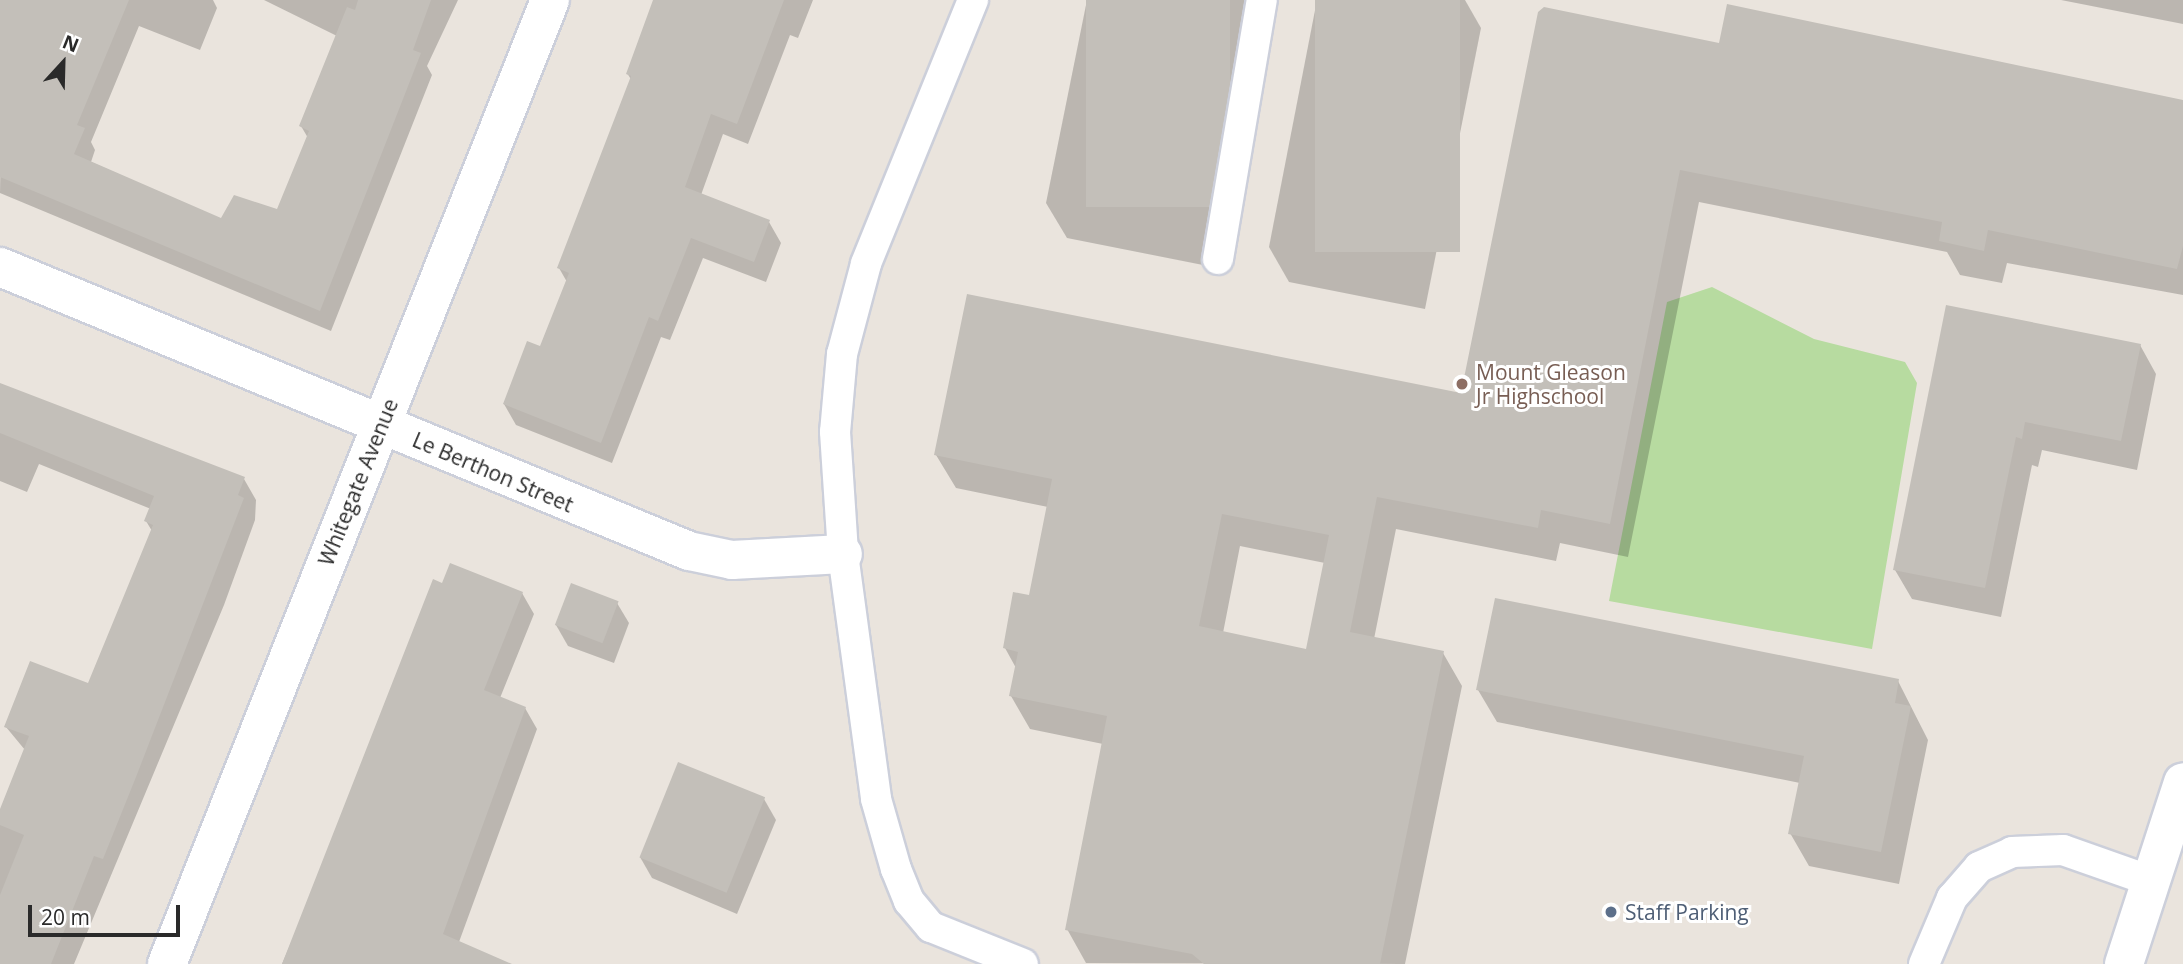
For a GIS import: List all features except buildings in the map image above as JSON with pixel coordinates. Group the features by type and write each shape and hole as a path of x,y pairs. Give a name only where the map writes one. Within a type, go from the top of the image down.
{"street":[{"name":"Whitegate Avenue","path":"167,964 550,0"},
{"name":"Le Berthon Street","path":"0,267 689,551 732,561 843,554"},
{"path":"2124,964 2154,882 2183,782"}],"lane":[{"path":"973,0 866,264 847,332 835,432 843,554 876,799 909,901 931,927 1023,964"},
{"path":"1218,259 1262,0"},
{"path":"1924,964 1952,898 1979,867 2012,852 2063,850 2154,882"}],"green space":[{"path":"1712,287 1814,339 1905,362 1917,383 1872,649 1609,601 1667,302"}],"place":[{"name":"Mount Gleason Jr Highschool","path":"1462,384"},
{"name":"Staff Parking","path":"1611,912"}]}
